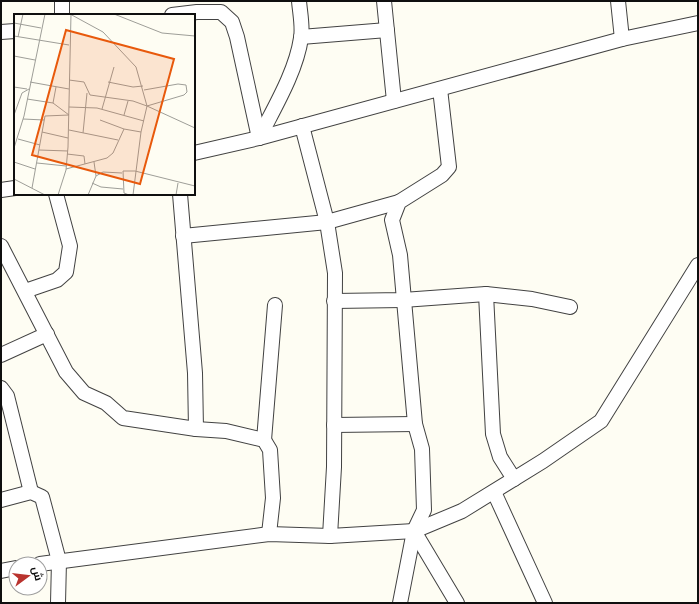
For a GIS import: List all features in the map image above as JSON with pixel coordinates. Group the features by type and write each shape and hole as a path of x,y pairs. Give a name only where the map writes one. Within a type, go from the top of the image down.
{"street":[{"path":"62,1 62,14"},
{"path":"259,138 283,91 297,56 301,37 299,1"},
{"path":"384,1 394,101"},
{"path":"618,1 622,39"},
{"path":"175,14 197,7 221,12 232,22 237,37 259,138"},
{"path":"195,153 259,138 622,39 698,23"},
{"path":"301,37 387,30"},
{"path":"1,32 14,31"},
{"path":"183,236 327,222 399,202 442,175 449,167 440,89"},
{"path":"302,126 327,222 335,273 334,467 330,536"},
{"path":"1,190 14,188"},
{"path":"25,291 57,280 66,272 70,246 56,195"},
{"path":"180,195 195,373 196,429"},
{"path":"399,202 392,220 400,256 415,424 422,449 424,510 414,531 400,603"},
{"path":"1,246 66,372 84,393 106,403 123,418 196,429 226,431 264,440"},
{"path":"48,563 269,534 330,536 414,531 462,511 543,461 601,421 698,265"},
{"path":"334,301 403,300 486,294 532,299 570,307"},
{"path":"486,294 493,434 500,457 514,479"},
{"path":"269,534 273,498 270,450 264,440 275,305"},
{"path":"1,355 47,334"},
{"path":"1,388 7,396 31,492"},
{"path":"334,425 415,424"},
{"path":"1,500 31,492 42,497 59,561 58,603"},
{"path":"494,492 545,603"},
{"path":"414,531 458,603"}]}
